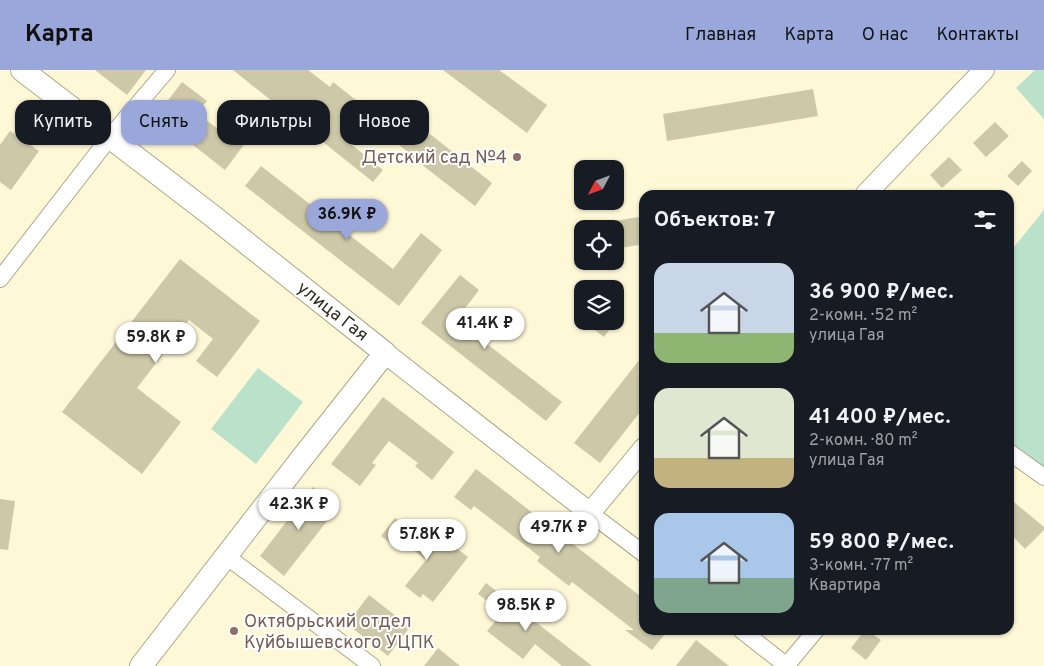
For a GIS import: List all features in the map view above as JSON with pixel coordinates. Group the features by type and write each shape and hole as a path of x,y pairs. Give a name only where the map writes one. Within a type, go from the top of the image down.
{"main road":[{"name":"улица Гая","path":"22,70 61,100"},
{"name":"улица Гая","path":"111,138 385,353"},
{"path":"141,666 385,353"}],"street":[{"path":"111,136 167,70"},
{"path":"870,190 984,70"},
{"path":"0,279 104,145"},
{"name":"улица Гая","path":"385,353 639,550"},
{"path":"590,513 639,454"},
{"path":"1014,457 1044,477"},
{"path":"226,556 372,666"},
{"path":"747,635 786,666 812,635"}],"green space":[{"path":"1035,70 1044,70 1044,119 1016,88"},
{"path":"1044,210 1044,472 1014,446 1014,247"},
{"path":"258,368 303,402 256,464 211,429"}],"building":[{"path":"95,70 146,70 127,95"},
{"path":"233,70 308,70 330,87 333,82 356,100 340,100 340,145 352,145 383,170 373,182 327,145 330,145 330,100 270,100"},
{"path":"443,70 499,70 547,105 527,133"},
{"path":"182,82 206,100 168,100"},
{"path":"813,89 818,116 667,141 663,114"},
{"path":"207,121 217,128 217,145 244,145 225,170 193,145 207,145"},
{"path":"995,122 1009,136 986,157 973,143"},
{"path":"10,131 15,134 15,145 30,145 39,151 11,190 0,182 0,145"},
{"path":"430,134 492,183 475,206 399,145 429,145"},
{"path":"949,157 962,170 942,188 930,175"},
{"path":"1022,161 1032,171 1018,186 1007,176"},
{"path":"261,166 393,269 421,233 442,250 399,306 245,186"},
{"path":"639,217 639,245 624,247 624,220 621,220"},
{"path":"180,259 260,321 217,377 196,361 213,339 189,320 137,388 181,422 142,474 62,412"},
{"path":"460,275 479,290 456,320 562,402 546,421 421,323"},
{"path":"595,330 609,330 604,337"},
{"path":"639,360 639,413 600,463 574,443"},
{"path":"383,397 454,452 432,480 415,466 418,463 389,441 372,463 376,465 360,486 331,464"},
{"path":"476,469 639,595 639,635 664,635 652,650 625,630 634,630 572,582 569,586 537,561 540,557 474,506 471,510 454,497"},
{"path":"313,487 338,507 284,576 260,556"},
{"path":"0,499 15,501 8,550 0,549"},
{"path":"1014,502 1044,527 1044,530 1025,549 1014,537"},
{"path":"395,518 439,550 446,540 468,557 433,602 423,594 420,598 405,586 426,560 399,539 394,546 381,536"},
{"path":"486,583 592,666 562,666 535,644 523,659 487,631 502,613 478,594"},
{"path":"369,595 410,627 388,656 347,624"},
{"path":"861,635 874,635 881,640 866,660 851,648"},
{"path":"696,640 729,666 676,666"},
{"path":"438,648 460,666 424,666"}],"place":[{"name":"Детский сад №4","path":"517,157"},
{"name":"Октябрьский отдел Куйбышевского УЦПК","path":"234,631"}]}
